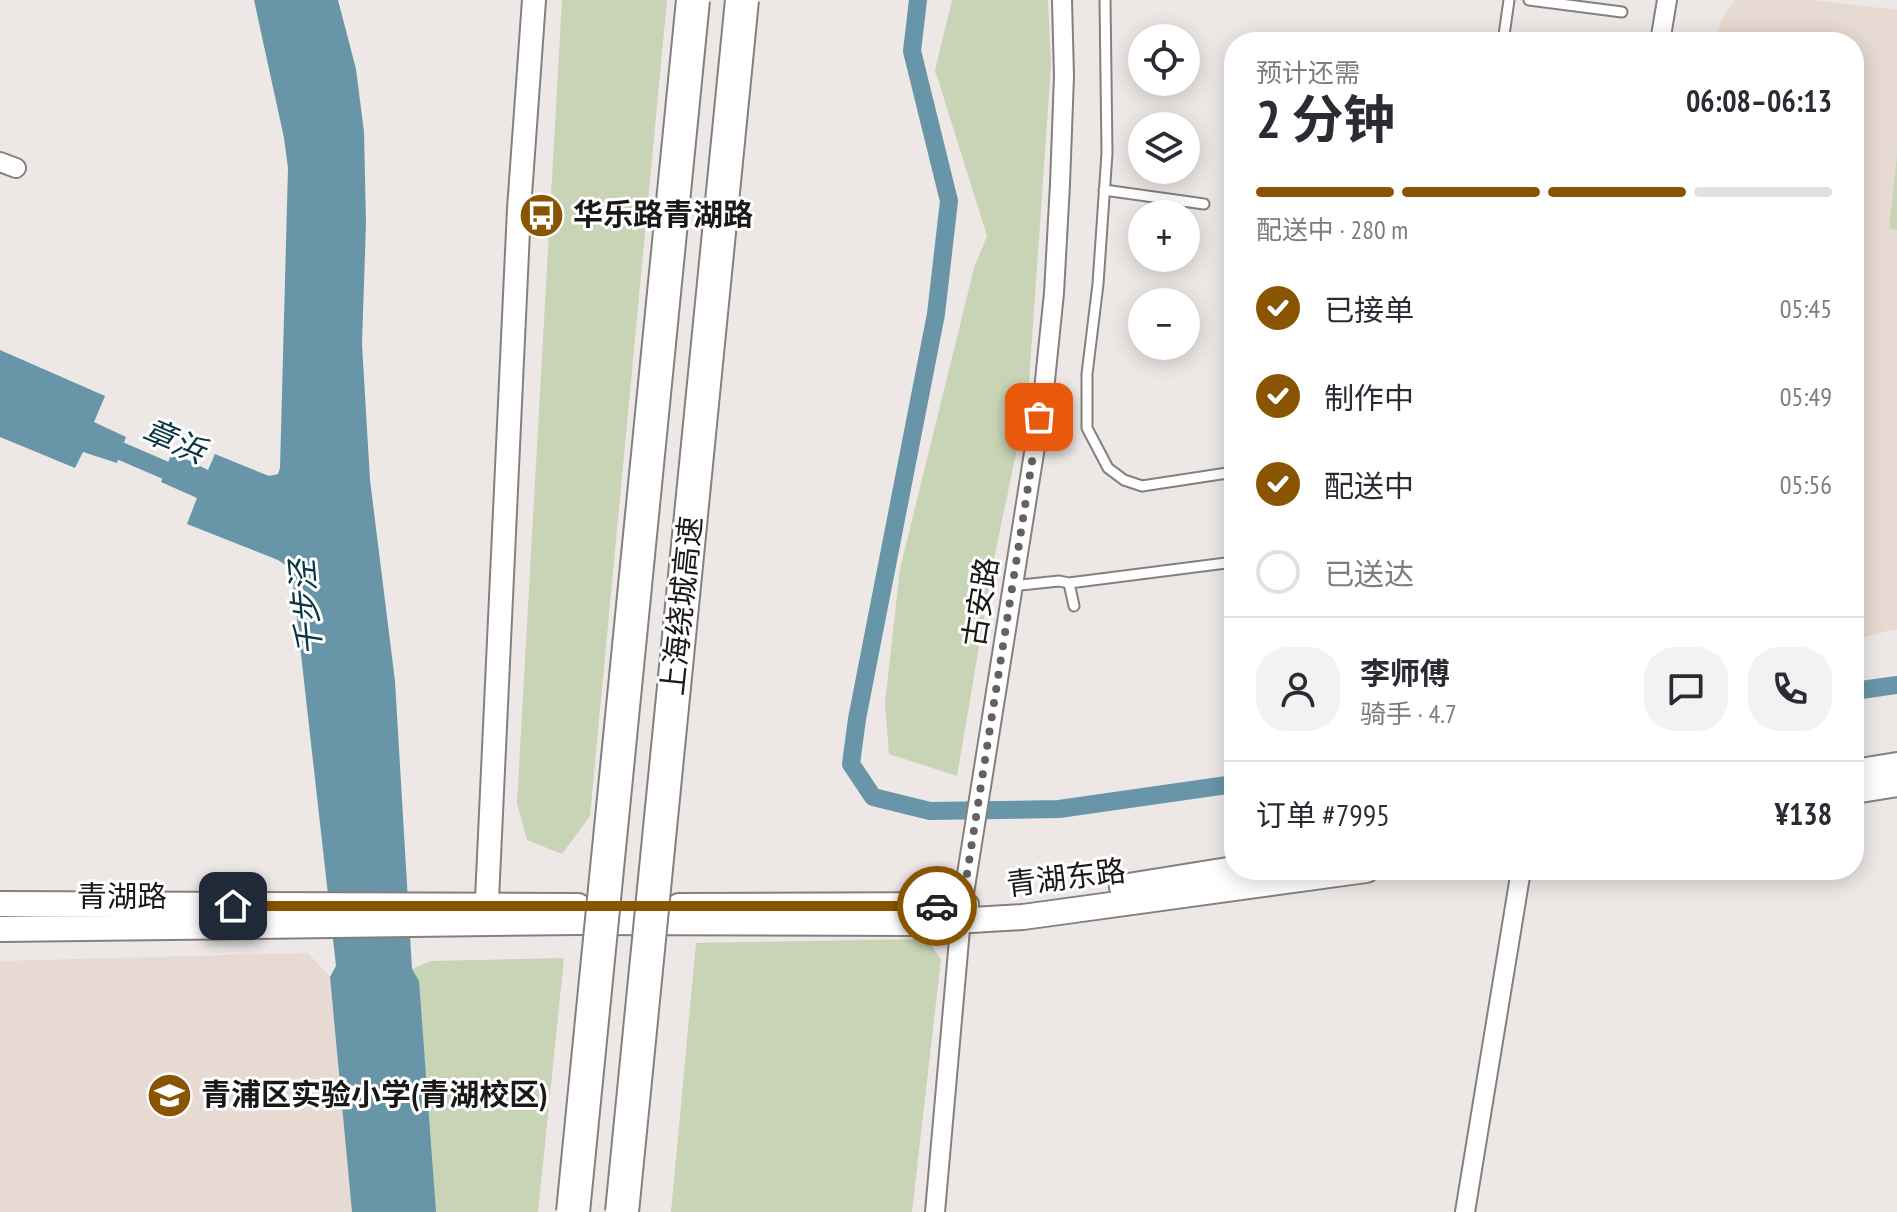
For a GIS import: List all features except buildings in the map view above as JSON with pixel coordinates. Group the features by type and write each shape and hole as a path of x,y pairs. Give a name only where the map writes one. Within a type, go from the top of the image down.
{"highway":[{"name":"上海绕城高速","path":"573,1212 693,0"},
{"name":"上海绕城高速","path":"622,1212 742,0"}],"main road":[{"path":"1864,770 1897,765"},
{"path":"1864,789 1897,784"},
{"name":"青湖东路","path":"961,913 1224,871"},
{"name":"青湖东路","path":"486,915 961,913 1023,917 1293,880"},
{"name":"青湖路","path":"0,904 325,916 403,926 486,915"},
{"path":"325,916 428,906 486,915"},
{"name":"青湖路","path":"0,929 325,916"}],"street":[{"path":"486,915 519,209 534,0"},
{"name":"古安路","path":"935,1212 961,913 1044,390 1054,293 1064,76 1062,0"},
{"path":"1662,32 1667,0"},
{"path":"1465,1212 1519,880"}],"lane":[{"path":"1105,0 1107,99 1104,190 1086,404 1087,428 1108,468 1124,480 1142,486 1224,474"},
{"path":"1504,32 1509,0"},
{"path":"1529,0 1622,12"},
{"path":"1104,190 1204,204"},
{"path":"1012,586 1059,581 1069,583 1224,563"},
{"path":"1069,583 1074,606"}],"shaded area":[{"path":"1735,0 1813,0 1897,10 1897,154 1889,228 1897,230 1897,629 1864,637 1864,32 1717,32 1722,18"},
{"name":"青浦区实验小学(青湖校区)","path":"308,953 330,977 352,1212 0,1212 0,961"}],"green space":[{"path":"562,0 667,0 590,816 562,854 527,840 517,803"},
{"path":"952,0 1048,0 1051,66 1028,396 994,559 957,776 889,754 885,703 900,569 974,268 987,236 935,70"},
{"path":"1897,154 1897,230 1889,228"},
{"path":"927,939 941,959 912,1212 671,1212 696,943"},
{"path":"564,958 538,1212 435,1212 412,969 431,961"}],"water":[{"name":"千步泾","path":"254,0 338,0 356,69 364,132 366,223 362,344 370,480 395,681 412,969 419,981 436,1212 352,1212 330,977 336,966 292,574 278,560 187,524 197,498 161,482 172,452 208,470 215,454 269,476 278,474 280,468 288,168"},
{"path":"0,350 105,396 94,422 126,437 117,463 83,452 75,468 0,437"}],"waterway":[{"path":"918,0 912,51 949,201 936,314 857,719 851,764 873,797 930,811 1059,809 1224,785"},
{"name":"章浜","path":"102,443 188,480"},
{"path":"1864,690 1897,685"}],"way so far":[{"path":"937,906 962,906 1039,417"}],"place":[{"name":"华乐路青湖路","path":"542,215"},
{"name":"青浦区实验小学(青湖校区)","path":"170,1095"}],"route":[{"path":"233,906 937,906"}]}
